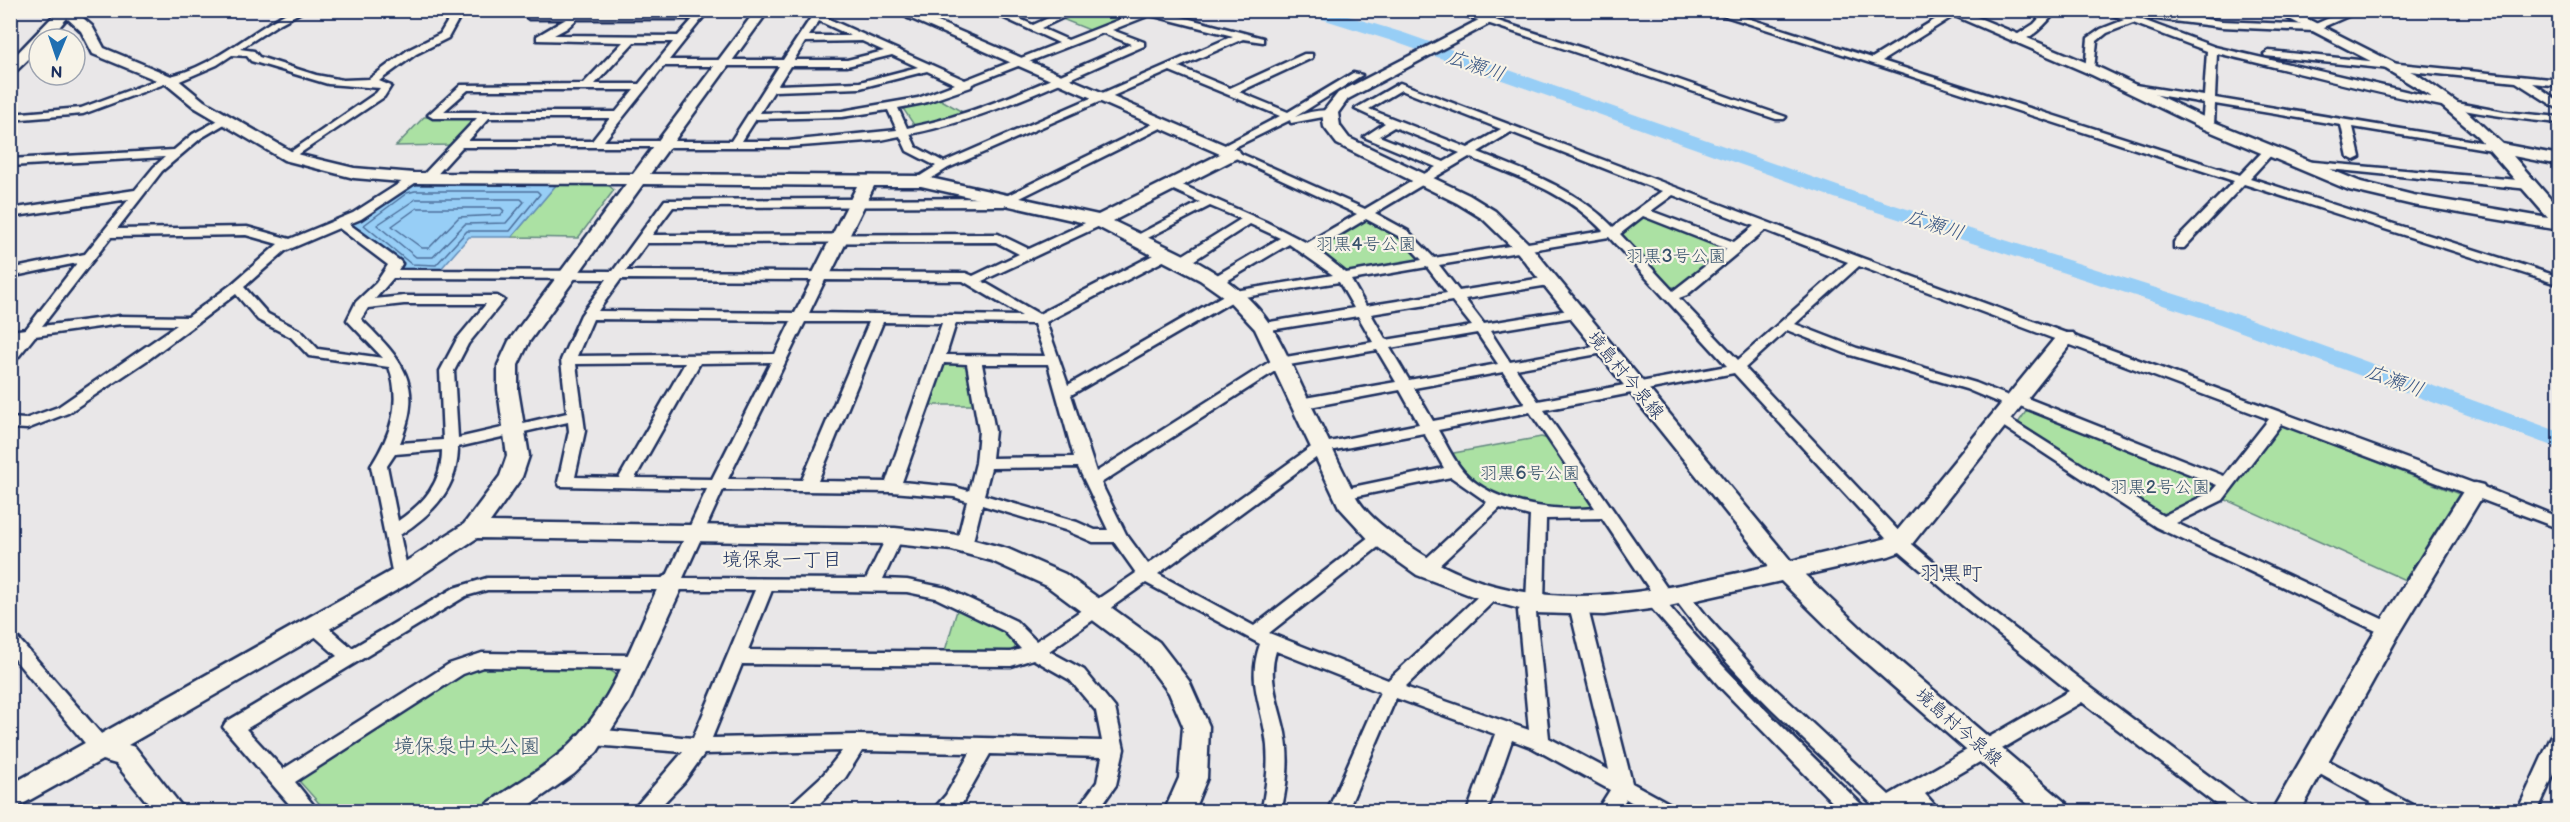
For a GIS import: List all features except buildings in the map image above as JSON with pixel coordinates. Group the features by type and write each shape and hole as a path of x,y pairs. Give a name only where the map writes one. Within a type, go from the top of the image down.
{"street":[{"path":"372,82 412,52 444,36 454,18 438,10"},
{"path":"10,800 400,577 472,530 511,477 518,456 508,390 508,364 519,341 764,10"},
{"path":"897,10 1228,152 1367,214 1404,234 1431,262 1481,329 1505,367 1666,597 1690,644 1856,812"},
{"path":"913,18 933,10"},
{"path":"1033,28 1076,10"},
{"path":"1452,10 1481,24 1626,65 1780,117"},
{"path":"1228,152 1303,117 1330,113 1343,96 1509,10"},
{"path":"1710,10 2559,281"},
{"path":"2016,40 2037,26 2053,10"},
{"path":"2106,10 2137,17 2314,28 2358,10"},
{"path":"2278,10 2388,65 2452,105 2498,148 2559,223"},
{"path":"52,27 66,11 87,29 98,51 170,80 199,104 290,157 354,173 421,178 921,181 1100,221 1215,282 1234,295 1264,327 1347,502 1380,537 1425,569 1492,593 1535,604 1604,606 1666,597 1889,548 1900,543 2066,337"},
{"path":"10,117 83,111 170,80 213,63 292,11"},
{"path":"998,11 1069,44"},
{"path":"524,12 529,16 703,13"},
{"path":"752,116 831,115 893,108 967,85 1149,12 1259,40"},
{"path":"1873,62 1950,12 2089,69 2208,125 2378,193 2559,223"},
{"path":"595,144 703,13"},
{"path":"734,144 820,14 864,39 967,85"},
{"path":"574,16 564,26 541,38 681,39"},
{"path":"2089,69 2092,40 2104,31 2137,17 2212,49 2452,105 2504,115 2559,120"},
{"path":"458,144 833,143 906,132 977,113 1140,44 1103,30"},
{"path":"921,181 944,166 1244,35"},
{"path":"586,87 631,39"},
{"path":"803,39 864,39"},
{"path":"2212,49 2559,83"},
{"path":"2208,125 2212,49"},
{"path":"229,52 250,53 255,59 331,81 347,84 372,82 386,88 357,113 290,157"},
{"path":"663,63 847,63 892,52"},
{"path":"10,69 27,53"},
{"path":"1230,92 1308,56"},
{"path":"771,88 860,85 928,68"},
{"path":"1171,68 1289,116"},
{"path":"974,280 1100,221 1172,184 1358,75"},
{"path":"2519,79 2559,108"},
{"path":"2242,812 2083,692 1968,601 1900,543 1593,213 1558,190 1469,151 1360,109 1400,86 1762,226 2278,416 2559,524"},
{"path":"618,115 434,115 465,87 641,87"},
{"path":"2129,87 2559,160"},
{"path":"893,108 906,132 911,149 944,166"},
{"name":"境島村今泉線","path":"1330,113 1332,127 1343,141 1424,179 1489,215 1524,249 1785,570 1855,638 2057,812"},
{"path":"10,423 27,424 63,410 144,357 237,287 288,243 341,225 421,178 486,115"},
{"path":"10,358 175,153 224,120"},
{"path":"1394,122 1370,137 1444,166"},
{"path":"2346,123 2354,157"},
{"path":"1119,536 1093,536 1071,526 955,492 892,487 566,482 577,431 573,416 567,360 588,315 669,203 1004,201 1161,124"},
{"path":"1308,248 1510,128"},
{"path":"2179,245 2270,150"},
{"path":"10,163 175,153"},
{"path":"2303,164 2529,185"},
{"path":"497,812 574,759 593,737 634,662 694,532 855,203 869,179"},
{"path":"1172,184 1308,248 1331,264 1342,276 1363,310 1454,471 1497,502 1538,515 1562,517 1608,512"},
{"path":"1063,394 1234,295 1613,233 1671,190"},
{"path":"10,213 141,193"},
{"path":"1134,240 1209,202"},
{"path":"1643,212 1737,248"},
{"path":"588,315 1039,320 1172,259 1248,220"},
{"path":"341,225 395,264 391,274 360,305 354,320 395,364 404,402 400,427 379,466 400,577"},
{"path":"1672,296 1682,292 1762,226"},
{"path":"110,233 247,231 288,243"},
{"path":"643,239 998,238 1029,254"},
{"path":"1215,282 1288,239"},
{"path":"10,273 90,257"},
{"path":"736,657 1011,660 1035,651 1097,610 1319,447 1737,368 1857,261"},
{"path":"391,274 821,274 966,277 974,280 1039,320 1054,360 1083,462 1119,536 1146,575 1263,638 1539,742 1667,812"},
{"path":"1264,327 1549,281"},
{"path":"237,287 263,317 296,334 314,352 395,364"},
{"path":"360,305 404,300 497,300 456,351 447,373 451,465 444,488 421,514 391,534"},
{"path":"1092,481 1279,362 1575,313"},
{"path":"808,486 878,318"},
{"path":"892,487 950,319"},
{"path":"10,335 120,320 192,321"},
{"path":"1786,325 1852,351 1971,386 2010,408 2162,523 2389,630"},
{"path":"1299,404 1604,349"},
{"path":"567,360 779,358"},
{"path":"624,483 695,359"},
{"path":"938,359 1054,360"},
{"path":"964,545 984,463 987,431 974,360"},
{"path":"2010,408 2228,483"},
{"path":"390,449 451,444 573,416"},
{"path":"2162,523 2217,496 2278,416"},
{"path":"984,463 1083,462"},
{"path":"1343,494 1454,471"},
{"path":"2285,812 2316,762 2389,630 2475,490"},
{"path":"1425,569 1497,502"},
{"path":"1538,515 1535,604 1527,611 1539,742"},
{"path":"472,530 895,537 964,545 1000,555 1056,580 1150,649 1180,688 1196,726 1193,778 1178,812"},
{"path":"872,584 895,537"},
{"path":"1263,638 1380,537"},
{"path":"309,812 233,727 474,586 672,583 907,586 940,592 1010,626 1035,651 1077,675 1105,708 1114,749 1106,785 1085,812"},
{"path":"641,812 678,776 699,746 766,584"},
{"path":"1337,812 1391,688 1492,593"},
{"path":"1666,597 1698,619 1746,672 1881,808 1986,750 2083,692"},
{"path":"1578,606 1623,788 1606,812"},
{"path":"315,626 350,657"},
{"path":"1263,638 1264,658 1261,685 1276,734 1274,811"},
{"path":"10,641 102,749 126,755 172,812"},
{"path":"282,780 464,666 482,660 634,662"},
{"path":"1477,812 1506,731"},
{"path":"593,737 699,746 856,743 1114,749"},
{"path":"2527,812 2559,738"},
{"path":"796,812 814,797 849,760 856,743"},
{"path":"941,812 953,801 984,747"},
{"path":"2316,762 2407,812"},
{"path":"1910,793 1931,812"}],"green space":[{"path":"1080,11 1145,11 1092,31 1062,19"},
{"path":"938,98 966,114 916,128 902,107"},
{"path":"424,117 475,117 477,119 451,145 396,146"},
{"path":"556,185 608,185 614,190 578,238 512,237"},
{"name":"羽黒3号公園","path":"1642,217 1724,246 1726,250 1680,287 1671,287 1621,236 1620,233"},
{"name":"羽黒4号公園","path":"1362,219 1379,223 1394,232 1420,256 1418,261 1347,272 1317,250 1319,245"},
{"path":"951,363 969,366 977,405 928,405 941,367"},
{"name":"羽黒2号公園","path":"2029,407 2211,481 2215,490 2166,514 2152,511 2018,423"},
{"path":"2279,424 2459,494 2405,580 2224,499"},
{"name":"羽黒6号公園","path":"1541,437 1548,439 1593,505 1590,510 1551,511 1513,502 1479,484 1453,455 1454,453"},
{"path":"958,607 999,629 1016,643 1013,654 944,654"},
{"name":"境保泉中央公園","path":"479,668 608,669 616,674 592,724 546,768 483,811 326,811 300,782 306,771 466,672"}],"water":[{"path":"414,185 556,185 512,237 469,237 439,271 404,271 400,268 404,263 353,226 352,222 405,187"}],"waterway":[{"name":"広瀬川","path":"1309,10 1398,37 1853,198 2214,314 2560,441"}],"district":[{"name":"境保泉一丁目","path":"782,559"},
{"name":"羽黒町","path":"1951,573"}]}
